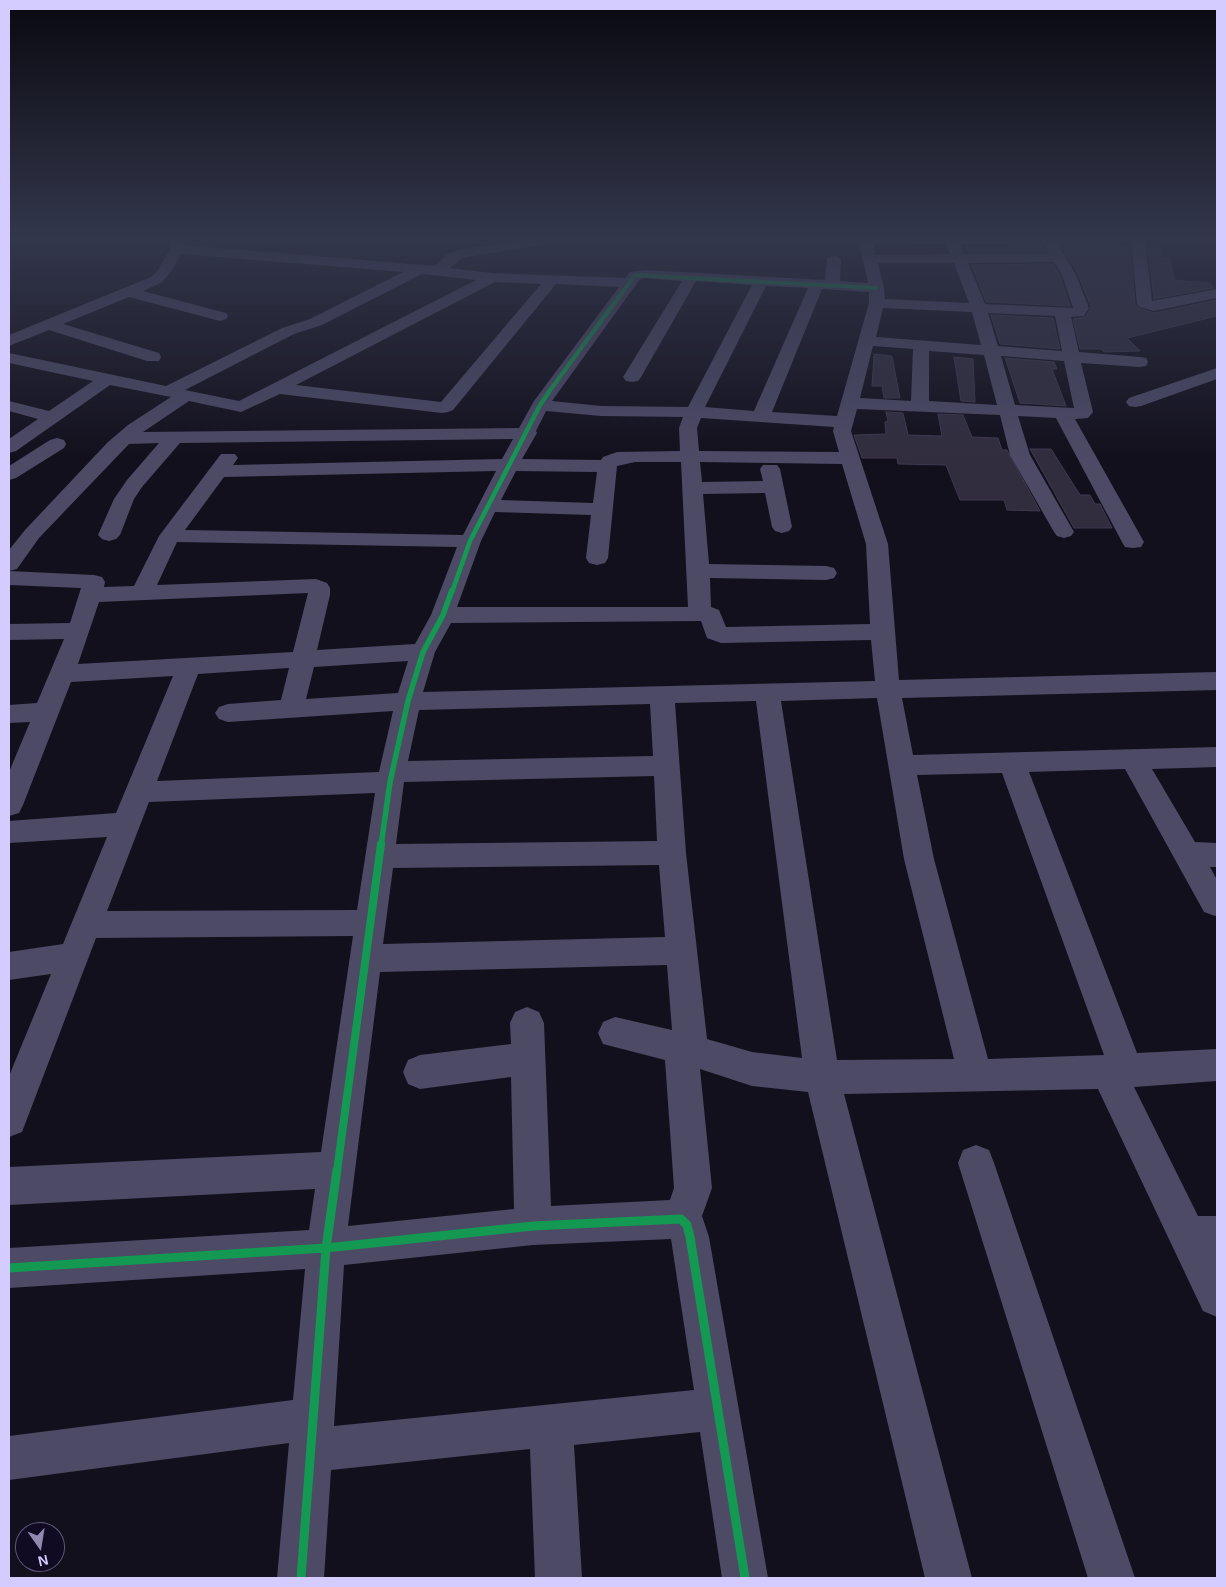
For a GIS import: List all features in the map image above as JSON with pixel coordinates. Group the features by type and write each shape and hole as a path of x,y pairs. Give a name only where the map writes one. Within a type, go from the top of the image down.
{"street":[{"path":"9,341 80,312"},
{"path":"205,312 220,316"},
{"path":"9,564 32,534 124,438 178,393 288,331 316,322 335,312"},
{"path":"9,358 241,407 424,312"},
{"path":"277,388 442,408 447,406 525,312"},
{"path":"300,1578 326,1248 335,1170 392,777 408,701 423,652 443,615 470,541 508,465 528,432 540,405 609,312"},
{"path":"632,376 670,312"},
{"path":"700,611 699,571 688,428 694,412 746,312"},
{"path":"761,416 811,312"},
{"path":"873,312 846,422 842,431 877,544 882,632 888,690 919,860 975,1076"},
{"path":"980,312 1020,455 1064,532"},
{"path":"1036,312 1079,312"},
{"path":"850,403 1082,414 1084,412 1062,313"},
{"path":"48,325 153,357"},
{"path":"866,341 921,347 1140,362"},
{"path":"920,406 921,347"},
{"path":"9,374 34,364"},
{"path":"1135,402 1217,373"},
{"path":"9,447 107,379"},
{"path":"540,405 601,411 694,412 846,422"},
{"path":"9,406 52,417"},
{"path":"1062,414 1133,542"},
{"path":"124,438 528,432"},
{"path":"142,592 170,536 217,471 247,436"},
{"path":"109,535 124,499 134,484 175,437"},
{"path":"9,474 57,444"},
{"path":"597,558 607,466 610,461 617,458 635,456 849,458"},
{"path":"768,458 782,527"},
{"path":"217,471 508,465 607,466"},
{"path":"692,488 774,487"},
{"path":"487,506 602,508"},
{"path":"170,536 470,541"},
{"path":"699,571 826,573"},
{"path":"9,578 94,582 79,631 9,804"},
{"path":"90,595 316,586 319,588 319,595 291,709"},
{"path":"700,611 711,615 715,632 721,635 882,632"},
{"path":"443,615 692,616 700,611"},
{"path":"9,632 79,631"},
{"path":"60,674 188,668 423,652"},
{"path":"9,1119 188,668"},
{"path":"228,713 408,701 662,693 888,690 1217,681"},
{"path":"768,692 822,1076 949,1578"},
{"path":"662,693 672,853 682,951 692,1188 689,1202 681,1219"},
{"path":"9,714 45,712"},
{"path":"903,765 1217,757"},
{"path":"1133,760 1215,903"},
{"path":"1012,763 1117,1071 1202,1236 1217,1297"},
{"path":"140,792 392,777 668,766"},
{"path":"9,832 127,824"},
{"path":"380,856 672,853"},
{"path":"1187,854 1217,855"},
{"path":"86,925 371,923"},
{"path":"366,958 682,951"},
{"path":"9,966 74,956"},
{"path":"527,1023 533,1226"},
{"path":"615,1033 686,1049 752,1069 822,1076 975,1076 1217,1065"},
{"path":"420,1072 527,1059"},
{"path":"976,1163 1112,1578"},
{"path":"9,1186 335,1170"},
{"path":"9,1268 326,1248 533,1226 681,1219 687,1225 690,1237 745,1578"},
{"path":"9,1458 311,1435 551,1426 717,1409"},
{"path":"551,1426 559,1578"}],"building":[{"path":"1088,312 1217,312 1217,316 1127,338 1140,351 1104,352 1101,349 1080,349 1073,319 1086,317"},
{"path":"991,315 1053,318 1060,349 1000,344"},
{"path":"874,354 892,356 900,398 884,398 882,386 872,386"},
{"path":"954,357 973,359 975,402 961,401"},
{"path":"1005,358 1054,362 1057,369 1052,369 1066,406 1020,403"},
{"path":"886,412 903,413 908,435 942,436 938,414 963,415 972,437 998,438 1002,450 1007,450 1040,511 1007,510 1004,500 960,500 946,465 898,464 897,458 862,458 854,435 886,434 885,422 888,421"},
{"path":"1030,449 1051,449 1080,495 1090,495 1095,504 1100,504 1112,528 1074,528"}],"cycle path":[{"path":"301,1578 326,1248 390,782 408,701 423,652 443,615 470,541 540,405 608,312"},
{"path":"9,1268 326,1248 533,1226 681,1219 687,1225 690,1237 745,1578"}]}
